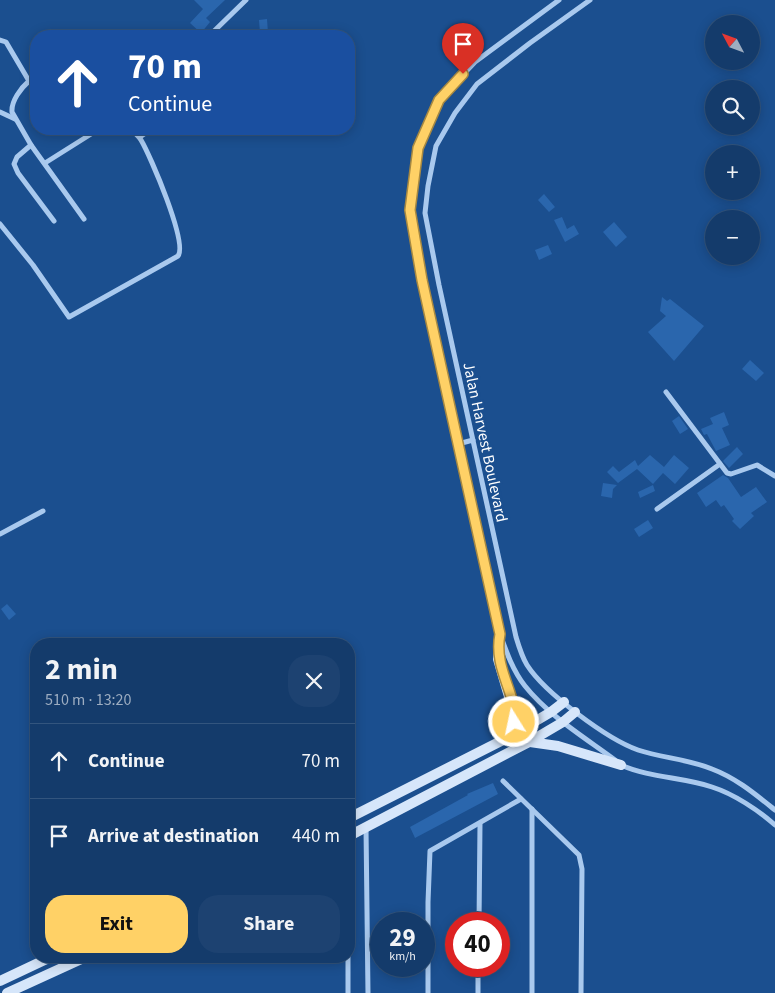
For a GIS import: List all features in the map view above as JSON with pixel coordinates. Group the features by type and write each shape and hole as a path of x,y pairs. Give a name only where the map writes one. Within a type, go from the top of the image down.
{"street":[{"path":"215,30 246,0"},
{"name":"Jalan Harvest Boulevard","path":"558,0 475,62 439,100 418,148 410,210 422,280 500,634 509,659 524,685 563,722 621,765 643,773 718,789 767,818 775,825"},
{"name":"Jalan Harvest Boulevard","path":"590,0 477,84 455,113 436,146 425,213 473,440 521,650 528,667 575,712 602,732 636,749 697,764 733,778 775,810"},
{"path":"0,40 6,42 13,50 29,80 12,107 16,119 31,145 84,219"},
{"path":"0,112 16,119"},
{"path":"45,162 89,135"},
{"path":"0,224 33,265 69,317 178,256 181,248 175,222 155,169 138,135"},
{"path":"31,145 17,157 14,164 18,173 54,221"},
{"path":"666,392 720,464 730,474 757,464 775,476"},
{"path":"458,444 473,440"},
{"path":"657,508 720,464"},
{"path":"0,534 43,511"},
{"path":"500,634 498,660 515,717 508,738"},
{"path":"355,815 508,738 564,702"},
{"path":"355,833 529,742 563,722 575,712"},
{"path":"529,742 558,746 621,765"},
{"path":"503,781 579,855 582,869 581,993"},
{"path":"428,993 430,851 521,799"},
{"path":"532,809 532,993"},
{"path":"479,912 480,824"},
{"path":"366,828 368,993"},
{"path":"0,981 38,963"},
{"path":"7,993 73,963"},
{"path":"348,963 348,993"},
{"path":"478,977 478,993"}],"building":[{"path":"194,0 225,0 206,18 210,22 203,30 198,30 190,23 203,9"},
{"path":"267,19 268,30 260,30 259,20"},
{"path":"544,194 555,207 549,212 538,200"},
{"path":"562,217 567,229 574,225 579,234 565,242 554,220"},
{"path":"614,222 627,237 616,247 603,232"},
{"path":"548,245 552,254 539,260 535,250"},
{"path":"662,297 667,301 670,299 704,326 674,361 648,332 666,316 660,311"},
{"path":"750,360 764,373 756,381 742,369"},
{"path":"724,412 729,425 722,428 730,445 716,451 707,434 704,435 701,429 713,424 710,418"},
{"path":"679,416 688,429 680,434 672,421"},
{"path":"737,447 743,454 729,468 723,461"},
{"path":"650,455 664,467 674,455 689,468 675,484 663,473 653,484 637,469 618,483 607,472 613,466 619,472 635,460 638,466"},
{"path":"723,475 728,478 741,497 756,487 767,502 751,513 754,516 740,529 732,521 734,519 724,505 721,507 716,500 706,507 697,493"},
{"path":"603,483 617,485 613,489 612,498 601,496"},
{"path":"653,485 655,491 640,498 638,492"},
{"path":"648,520 653,528 639,537 634,529"},
{"path":"7,604 16,614 9,620 1,609"},
{"path":"493,783 498,794 415,838 410,827 467,794"}],"route":[{"path":"463,74 439,100 427,124 418,148 410,210 422,280 500,634 497,652 498,660 514,712 514,722"}]}
